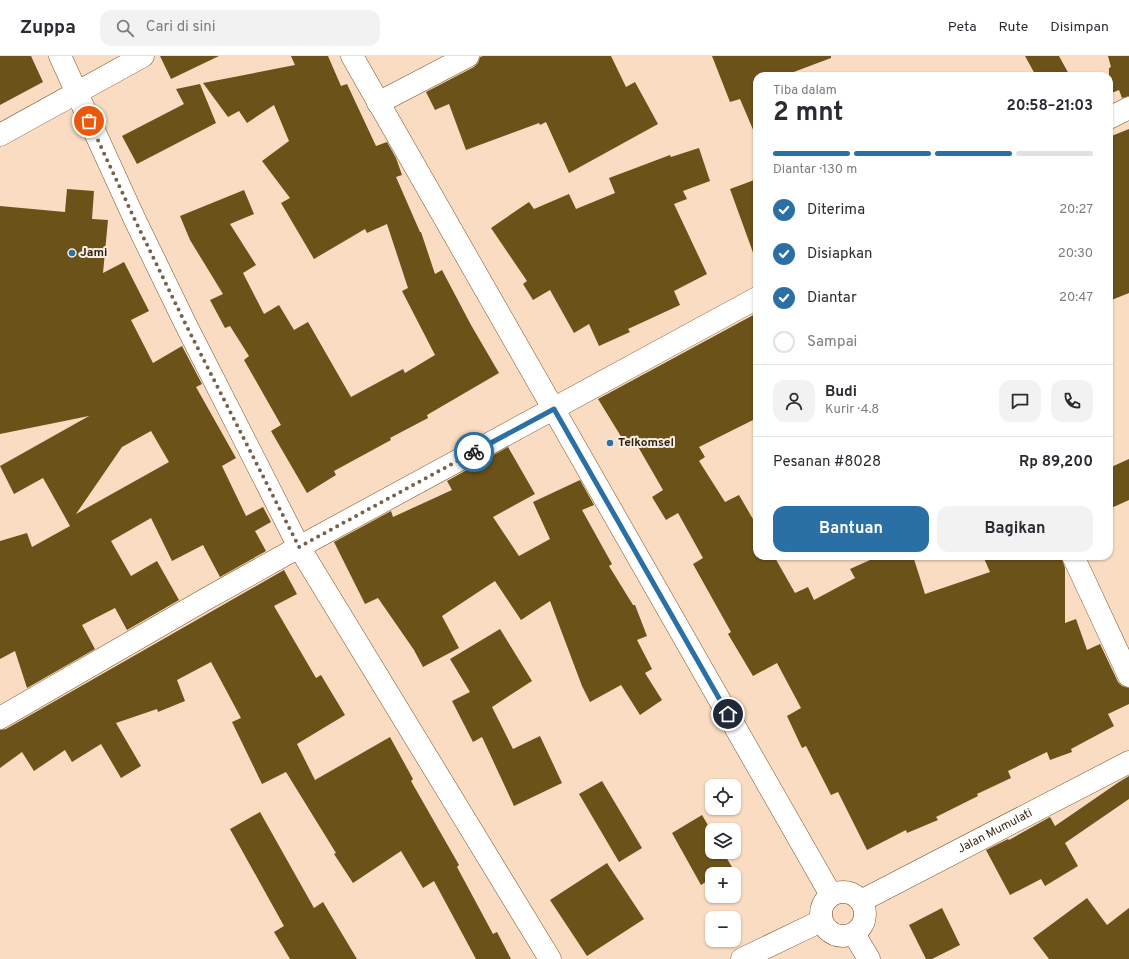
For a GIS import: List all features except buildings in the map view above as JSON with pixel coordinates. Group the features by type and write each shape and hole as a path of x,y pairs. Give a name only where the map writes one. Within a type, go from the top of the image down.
{"street":[{"path":"60,56 135,220 186,325 299,547 550,959"},
{"path":"0,135 144,56"},
{"path":"352,56 831,895"},
{"path":"378,103 468,56"},
{"path":"1113,116 1129,108"},
{"path":"0,718 299,547 753,300"},
{"path":"1075,560 1129,676"},
{"name":"Jalan Mumulati","path":"861,901 1129,762"},
{"path":"839,892 847,892 861,901 865,909 865,919 861,927 854,934 843,937 831,934 825,928 821,921 820,911 824,902 831,895 839,892"},
{"path":"742,959 821,921"},
{"path":"854,934 869,959"}],"way so far":[{"path":"89,121 186,325 299,547 474,452"}],"place":[{"name":"Jami","path":"72,253"},
{"name":"Telkomsel","path":"610,443"}],"route":[{"path":"474,452 554,409 728,714"}]}
